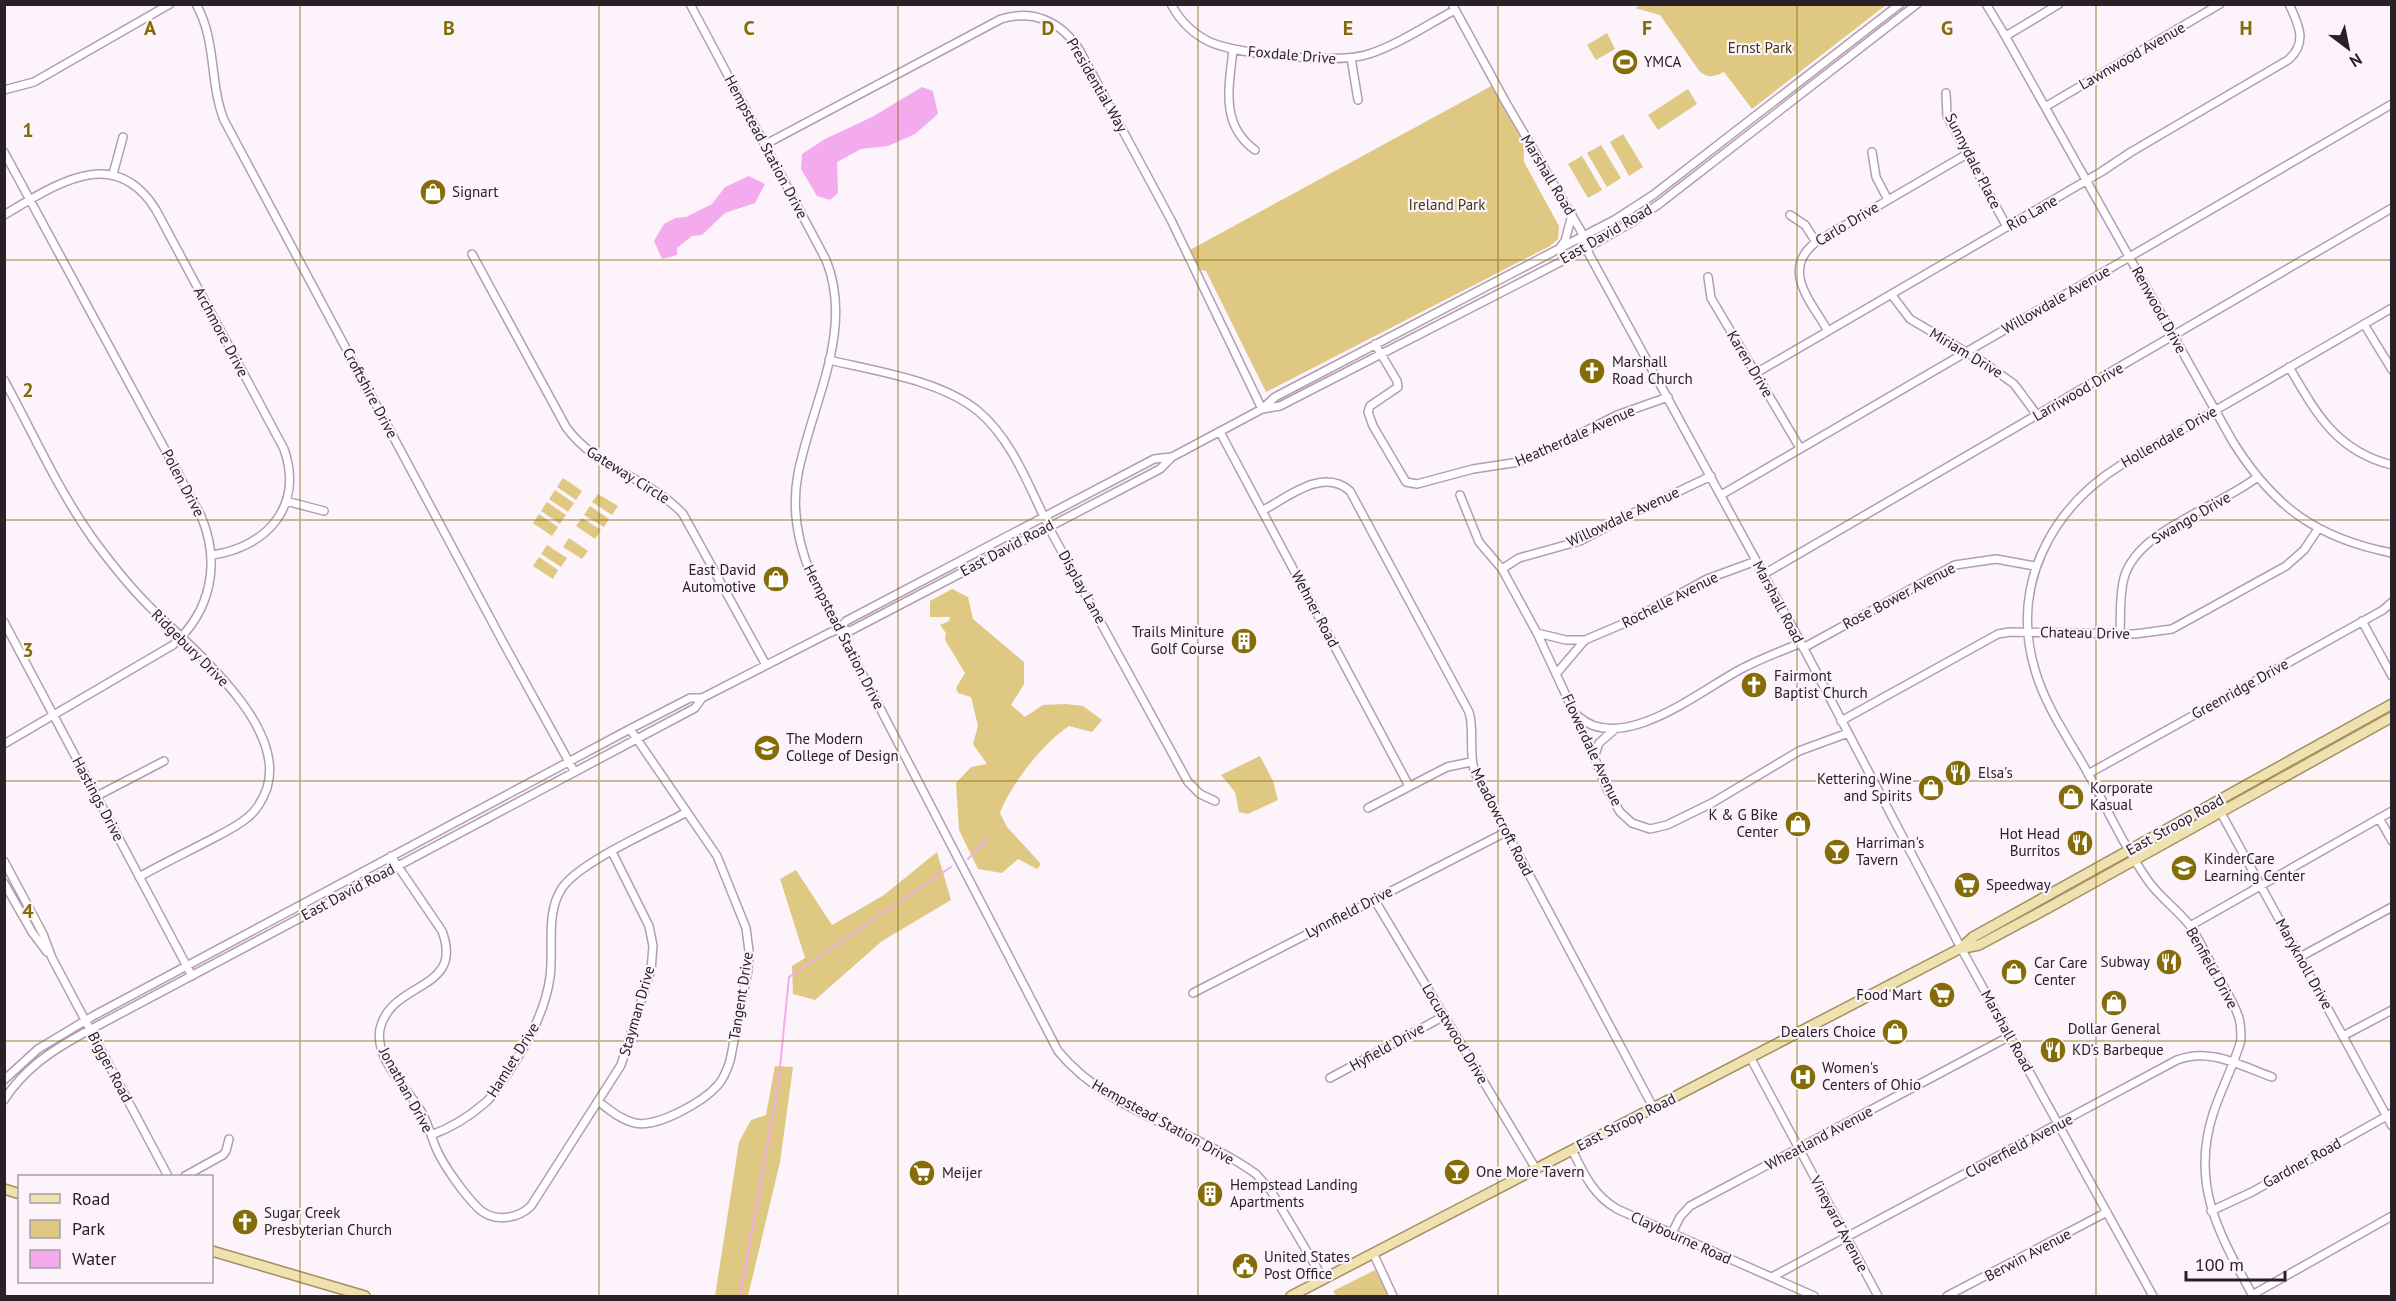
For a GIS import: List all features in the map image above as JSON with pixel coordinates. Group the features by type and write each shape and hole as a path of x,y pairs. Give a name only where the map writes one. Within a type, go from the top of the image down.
{"main road":[{"name":"East Stroop Road","path":"2133,855 2215,802 2391,704"},
{"name":"East Stroop Road","path":"1291,1296 1961,948 1973,938 2221,812 2391,717"},
{"path":"213,1251 365,1296"}],"street":[{"path":"4,90 34,82 170,4"},
{"name":"Croftshire Drive","path":"196,4 203,16 210,38 217,100 224,120 574,771"},
{"name":"Hempstead Station Drive","path":"690,4 826,260 832,279 836,324 829,360 798,475 796,515 805,561 1046,1032 1058,1051 1080,1075 1105,1093 1256,1174 1271,1191 1324,1280"},
{"name":"Foxdale Drive","path":"1171,4 1180,19 1198,36 1218,45 1233,50 1330,59 1351,58 1380,50 1454,7"},
{"name":"East David Road","path":"839,629 850,631 1160,469 1172,457 1262,409 1275,397 1583,237 1653,195 1900,4"},
{"name":"East David Road","path":"1262,409 1280,406 1381,354 1587,247 1659,204 1917,4"},
{"name":"Renwood Drive","path":"1986,4 2215,410 2256,478 2282,503 2318,529 2352,544 2391,553"},
{"path":"2006,36 2059,4"},
{"name":"Lawnwood Avenue","path":"2045,107 2220,4"},
{"name":"Rio Lane","path":"1755,373 2086,181 2288,60 2300,44 2300,30 2289,4"},
{"name":"Marshall Road","path":"1454,7 1505,101 1572,215 1961,948 2153,1296"},
{"name":"Presidential Way","path":"764,145 1001,19 1031,15 1060,27 1080,51 1171,220 1262,409"},
{"path":"1233,50 1228,95 1230,117 1239,134 1255,150"},
{"path":"1351,58 1358,100"},
{"path":"1802,80 1808,88"},
{"name":"Sunnydale Place","path":"1946,93 1947,116 2007,227"},
{"name":"Willowdale Avenue","path":"1721,495 2391,104"},
{"path":"4,215 74,177 94,173 113,174 123,137"},
{"name":"Polen Drive","path":"4,152 201,516 212,555 211,577 203,607 181,638 158,656 4,744"},
{"path":"1872,152 1876,177 1888,200"},
{"name":"Carlo Drive","path":"1828,331 1799,276 1798,269 1802,255 1816,242 1967,154"},
{"name":"Archmore Drive","path":"113,174 137,188 151,203 287,458 289,483 286,501 273,525 257,540 238,549 212,555"},
{"name":"Larriwood Drive","path":"1764,574 2391,208"},
{"path":"1557,250 1565,241 1572,215"},
{"path":"1790,215 1800,219 1816,242"},
{"name":"Gateway Circle","path":"472,254 566,427 585,450 665,498 683,514 766,665"},
{"name":"Karen Drive","path":"1708,277 1711,298 1800,448"},
{"name":"Miriam Drive","path":"1892,294 1910,319 2014,384 2037,415"},
{"name":"Hollendale Drive","path":"2028,632 2028,608 2035,566 2048,537 2092,484 2391,308"},
{"path":"2364,324 2391,370"},
{"path":"1376,344 1381,354"},
{"name":"Heatherdale Avenue","path":"1381,354 1397,381 1398,387 1370,406 1368,412 1373,426 1406,482 1417,483 1519,462 1617,415 1668,397"},
{"name":"Display Lane","path":"829,360 947,393 977,411 992,425 1010,449 1049,526 1188,782 1200,794 1215,801"},
{"path":"2289,367 2314,410 2339,438 2361,454 2391,465"},
{"name":"Ridgebury Drive","path":"4,380 91,536 128,584 233,692 260,730 269,757 268,781 263,798 246,819 139,877"},
{"name":"Wehner Road","path":"1220,432 1409,786"},
{"name":"East David Road","path":"4,1080 38,1048 85,1020 569,761 690,698 702,698 839,629 846,621 1155,459 1172,457"},
{"name":"Willowdale Avenue","path":"1502,569 1519,558 1567,546 1591,536 1711,476"},
{"name":"Swango Drive","path":"2120,633 2124,578 2138,551 2154,538 2256,478"},
{"name":"Meadowcroft Road","path":"1262,511 1319,482 1334,481 1350,491 1465,704 1471,724 1471,762 1475,773 1653,1107"},
{"name":"Flowerdale Avenue","path":"1460,495 1479,542 1502,569 1537,633 1596,759 1607,789 1620,812 1632,823 1650,829 1667,825 1691,815 1799,751 1848,733"},
{"path":"286,501 324,511"},
{"name":"Chateau Drive","path":"1841,721 1989,638 2010,632 2149,633 2183,624 2286,566 2304,550 2318,529"},
{"name":"Rose Bower Avenue","path":"1614,730 1661,715 1742,669 1802,646 1955,565 1982,559 1996,559 2035,566"},
{"name":"Rochelle Avenue","path":"1537,633 1566,640 1585,640 1632,620 1707,579 1756,561"},
{"name":"Greenridge Drive","path":"2088,774 2362,621 2391,602"},
{"path":"2362,621 2391,676"},
{"name":"Hastings Drive","path":"4,622 192,976"},
{"name":"Benfield Drive","path":"2028,632 2035,671 2041,687 2088,774 2149,882 2190,926 2238,1014 2241,1040 2213,1115 2205,1150 2206,1186 2211,1211 2222,1238 2253,1296"},
{"name":"Rochelle Avenue","path":"1556,674 1585,640"},
{"name":"East David Road","path":"4,1100 18,1080 53,1050 695,708 702,698"},
{"path":"1574,711 1589,724 1614,730"},
{"name":"Tangent Drive","path":"598,1102 629,1122 655,1123 701,1099 714,1089 723,1079 730,1060 748,970 748,939 724,870 630,729"},
{"path":"1596,759 1595,753 1599,743 1614,730"},
{"path":"97,796 164,761"},
{"path":"1368,808 1455,764 1471,762"},
{"name":"Maryknoll Drive","path":"2215,802 2343,1036 2389,1115 2391,1126"},
{"path":"2190,926 2391,811"},
{"name":"Hamlet Drive","path":"431,1135 452,1126 486,1103 529,1040 549,987 552,965 552,916 558,895 577,872 687,812"},
{"path":"2379,819 2391,841"},
{"name":"Lynnfield Drive","path":"1193,993 1506,832"},
{"name":"Stayman Drive","path":"516,1216 527,1210 539,1196 616,1074 628,1048 652,960 653,946 649,926 612,852"},
{"name":"Jonathan Drive","path":"392,856 442,931 447,957 440,973 400,999 387,1013 380,1030 380,1044 386,1059 422,1112 440,1155 478,1208 493,1216 506,1218 516,1216"},
{"name":"Bigger Road","path":"4,861 43,934 52,958 89,1030 167,1175"},
{"name":"Bigger Road","path":"4,883 32,932 52,958"},
{"name":"Locustwood Drive","path":"1374,899 1536,1169"},
{"path":"2300,957 2391,907"},
{"path":"2343,1036 2391,1010"},
{"name":"Hyfield Drive","path":"1330,1078 1444,1016"},
{"name":"Wheatland Avenue","path":"1672,1233 1680,1216 1690,1206 2010,1036"},
{"name":"Cloverfield Avenue","path":"1772,1277 2168,1064 2189,1055 2205,1054 2272,1077"},
{"name":"Vineyard Avenue","path":"1750,1057 1878,1296"},
{"name":"Gardner Road","path":"2211,1211 2252,1192 2389,1115"},
{"path":"187,1175 223,1155 229,1139"},
{"name":"Claybourne Road","path":"1572,1150 1593,1189 1603,1200 1617,1209 1814,1296"},
{"name":"Berwin Avenue","path":"1947,1296 2107,1212"},
{"path":"2253,1296 2391,1216"},
{"path":"1374,1254 1393,1296"}],"green space":[{"name":"Ernst Park","path":"1886,4 1752,109 1724,72 1712,76 1700,72 1660,15 1635,8 1641,5"},
{"path":"1607,33 1615,49 1596,60 1587,45"},
{"name":"Ireland Park","path":"1495,84 1523,132 1524,162 1559,226 1558,239 1550,246 1266,392 1206,271 1195,269 1186,252"},
{"path":"1688,89 1697,104 1658,130 1648,115"},
{"path":"1623,134 1643,167 1629,176 1610,142"},
{"path":"1601,145 1621,178 1607,187 1587,153"},
{"path":"1582,156 1602,190 1588,198 1568,164"},
{"path":"563,478 582,491 576,500 557,487"},
{"path":"555,490 574,503 568,512 549,499"},
{"path":"598,494 618,506 612,515 592,502"},
{"path":"547,502 566,515 560,524 541,511"},
{"path":"590,506 609,519 604,527 584,515"},
{"path":"539,514 558,527 552,536 533,523"},
{"path":"582,518 601,530 595,539 576,526"},
{"path":"569,538 588,551 582,559 563,547"},
{"path":"547,545 567,558 561,567 541,554"},
{"path":"539,557 558,570 553,579 533,566"},
{"path":"952,589 968,597 973,619 1024,662 1024,684 1011,705 1025,717 1043,705 1083,706 1102,720 1092,732 1069,726 1059,733 1020,777 1000,813 1007,827 1041,864 1037,869 1018,859 1002,873 978,869 959,830 956,783 971,767 987,764 973,744 978,726 971,697 958,693 956,688 965,673 945,640 946,633 940,625 949,621 950,617 930,617 930,601"},
{"path":"1260,756 1273,781 1278,800 1248,814 1239,812 1235,792 1221,775"},
{"path":"937,852 951,900 882,941 815,1000 793,994 792,966 805,958 780,879 796,870 832,925 884,895"},
{"path":"775,1066 793,1067 780,1162 748,1296 715,1296 739,1142 751,1120 766,1115"},
{"path":"1375,1270 1390,1296 1336,1296 1333,1291"}],"water":[{"path":"922,87 933,91 938,114 915,134 888,146 861,149 837,162 838,193 830,200 817,196 801,169 802,154 825,139 872,117"},
{"path":"749,176 765,184 755,203 725,213 702,235 692,236 677,248 677,255 662,259 654,241 664,224 675,218 686,217 712,204 725,187"}],"waterway":[{"path":"968,859 987,839"},
{"path":"740,1296 778,1087 789,977 951,867"}],"place":[{"name":"YMCA","path":"1625,62"},
{"name":"Signart","path":"433,192"},
{"name":"Marshall Road Church","path":"1592,371"},
{"name":"East David Automotive","path":"776,579"},
{"name":"Trails Miniture Golf Course","path":"1244,641"},
{"name":"Fairmont Baptist Church","path":"1754,685"},
{"name":"The Modern College of Design","path":"767,748"},
{"name":"Elsa's","path":"1958,773"},
{"name":"Kettering Wine and Spirits","path":"1931,788"},
{"name":"Korporate Kasual","path":"2071,797"},
{"name":"K & G Bike Center","path":"1798,824"},
{"name":"Hot Head Burritos","path":"2080,843"},
{"name":"Harriman's Tavern","path":"1837,852"},
{"name":"KinderCare Learning Center","path":"2184,868"},
{"name":"Speedway","path":"1967,885"},
{"name":"Subway","path":"2169,962"},
{"name":"Car Care Center","path":"2014,972"},
{"name":"Food Mart","path":"1942,995"},
{"name":"Dollar General","path":"2114,1003"},
{"name":"Dealers Choice","path":"1895,1032"},
{"name":"KD's Barbeque","path":"2053,1050"},
{"name":"Women's Centers of Ohio","path":"1803,1077"},
{"name":"One More Tavern","path":"1457,1172"},
{"name":"Meijer","path":"922,1173"},
{"name":"Hempstead Landing Apartments","path":"1210,1194"},
{"name":"Sugar Creek Presbyterian Church","path":"245,1222"},
{"name":"United States Post Office","path":"1245,1266"}]}
